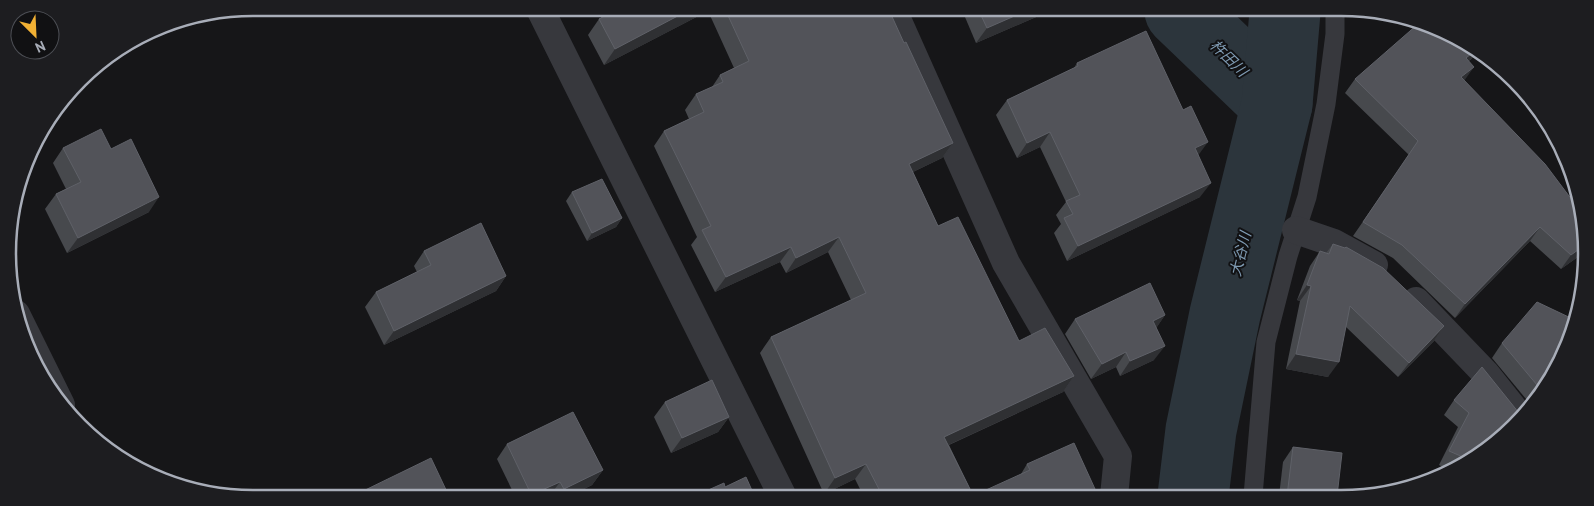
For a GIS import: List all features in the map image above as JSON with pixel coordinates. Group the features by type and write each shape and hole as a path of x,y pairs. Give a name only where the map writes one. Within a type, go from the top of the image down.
{"street":[{"path":"543,16 780,490"},
{"path":"896,16 1006,263 1118,456 1115,490"},
{"path":"1296,230 1334,242 1382,270 1437,322 1486,374 1516,412"}],"lane":[{"path":"1254,490 1266,342 1306,197 1326,104 1335,34 1335,16"}],"building":[{"path":"605,16 678,16 615,49 599,19"},
{"path":"728,16 892,16 904,43 906,42 953,143 909,164 938,226 958,217 1019,341 1045,328 1074,376 944,437 970,490 879,490 866,464 835,478 771,337 866,293 839,237 796,258 791,247 726,277 702,230 711,226 664,131 704,112 696,94 723,82 720,75 749,61"},
{"path":"981,16 1015,16 987,28"},
{"path":"1414,28 1432,34 1470,54 1466,58 1474,67 1461,77 1545,164 1571,199 1576,222 1578,250 1571,255 1540,227 1465,304 1402,245 1363,222 1418,141 1355,79"},
{"path":"1146,31 1183,110 1191,106 1208,142 1195,148 1211,183 1078,246 1064,218 1073,214 1066,201 1080,195 1050,132 1027,143 1007,100 1078,66 1077,63"},
{"path":"101,129 111,149 131,139 159,197 78,238 56,194 81,182 63,148"},
{"path":"602,179 622,218 592,233 572,192"},
{"path":"481,223 506,276 394,331 376,292 431,265 424,251"},
{"path":"1333,244 1346,247 1383,268 1444,326 1409,363 1350,306 1339,362 1296,354 1311,286 1307,285 1320,251 1329,254"},
{"path":"1150,283 1165,315 1153,321 1165,346 1130,361 1126,352 1102,364 1075,319"},
{"path":"1537,302 1569,317 1560,344 1538,386 1502,343"},
{"path":"1482,367 1517,411 1485,441 1462,456 1449,451 1469,413 1454,400"},
{"path":"712,380 729,417 682,438 665,402"},
{"path":"573,412 603,470 564,489 560,482 542,490 529,490 507,444"},
{"path":"1074,443 1095,489 986,490 1030,470 1027,464"},
{"path":"1293,447 1342,453 1338,490 1288,490"},
{"path":"431,458 446,490 365,490"},
{"path":"746,477 752,490 708,490 724,483 725,487"}],"waterway":[{"name":"杵田川","path":"1185,16 1277,104"},
{"name":"大谷川","path":"1194,490 1201,430 1225,314 1277,104 1285,16"}]}
